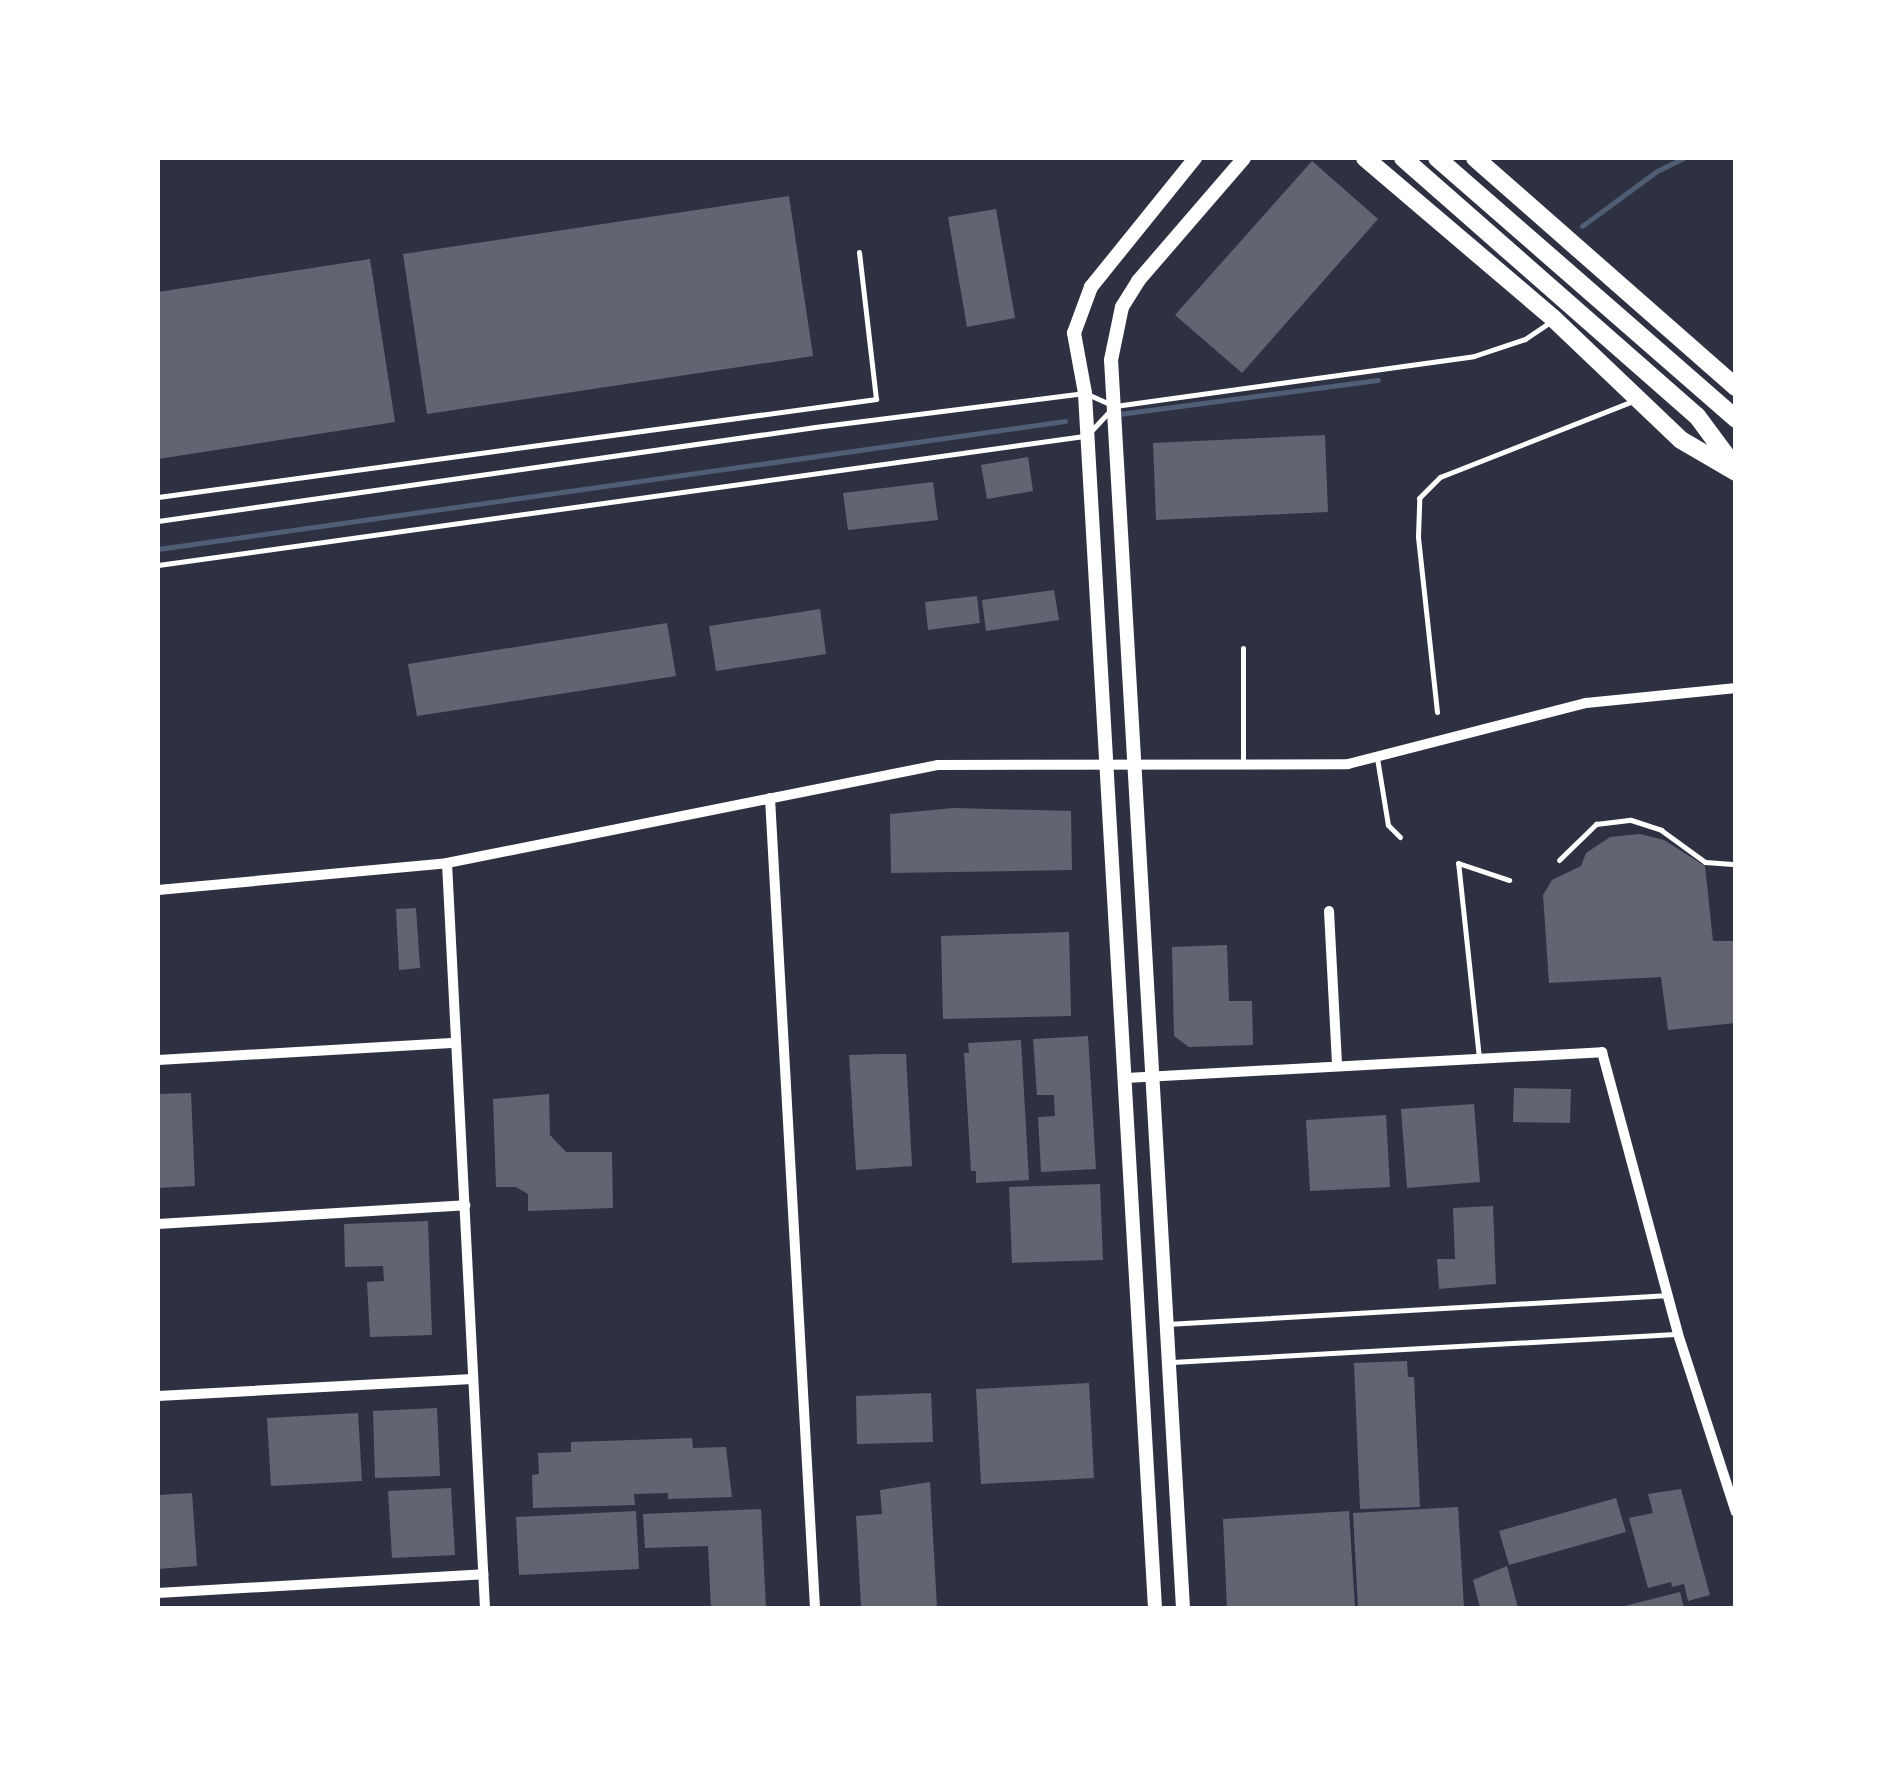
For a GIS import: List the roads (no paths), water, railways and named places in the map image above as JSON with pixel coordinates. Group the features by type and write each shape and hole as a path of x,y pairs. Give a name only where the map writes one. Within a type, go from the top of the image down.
{"main road":[{"path":"1365,158 1554,320 1681,440 1736,470"},
{"path":"1402,158 1697,416 1736,470"},
{"path":"1437,158 1736,419"},
{"path":"1475,158 1736,386"}],"street":[{"path":"1155,1608 1085,394 1074,333 1091,288 1194,158"},
{"path":"1183,1608 1111,360 1122,307 1138,282 1244,158"},
{"path":"158,890 447,863 938,765 1348,764 1586,704 1736,688"},
{"path":"770,798 815,1608"},
{"path":"447,863 485,1608"},
{"path":"1329,910 1336,1066"},
{"path":"158,1060 456,1043"},
{"path":"1126,1078 1602,1052 1678,1334 1736,1512"},
{"path":"158,1224 464,1206"},
{"path":"158,1396 473,1379"},
{"path":"158,1592 484,1574"}],"lane":[{"path":"158,497 876,398 859,252"},
{"path":"158,521 815,426 1085,394 1114,406 1474,356 1525,339 1554,320"},
{"path":"1438,712 1418,536 1419,498 1440,477 1636,400"},
{"path":"158,565 1087,435 1114,406"},
{"path":"1244,648 1244,764"},
{"path":"1378,758 1388,825 1400,838"},
{"path":"1559,860 1596,824 1632,820 1660,830 1705,862 1736,864"},
{"path":"1479,1058 1458,863 1509,880"},
{"path":"1167,1324 1668,1295"},
{"path":"1169,1362 1678,1334"}],"waterway":[{"path":"1582,226 1657,171 1684,158"},
{"path":"1119,414 1378,380"},
{"path":"158,549 1065,421"}]}
